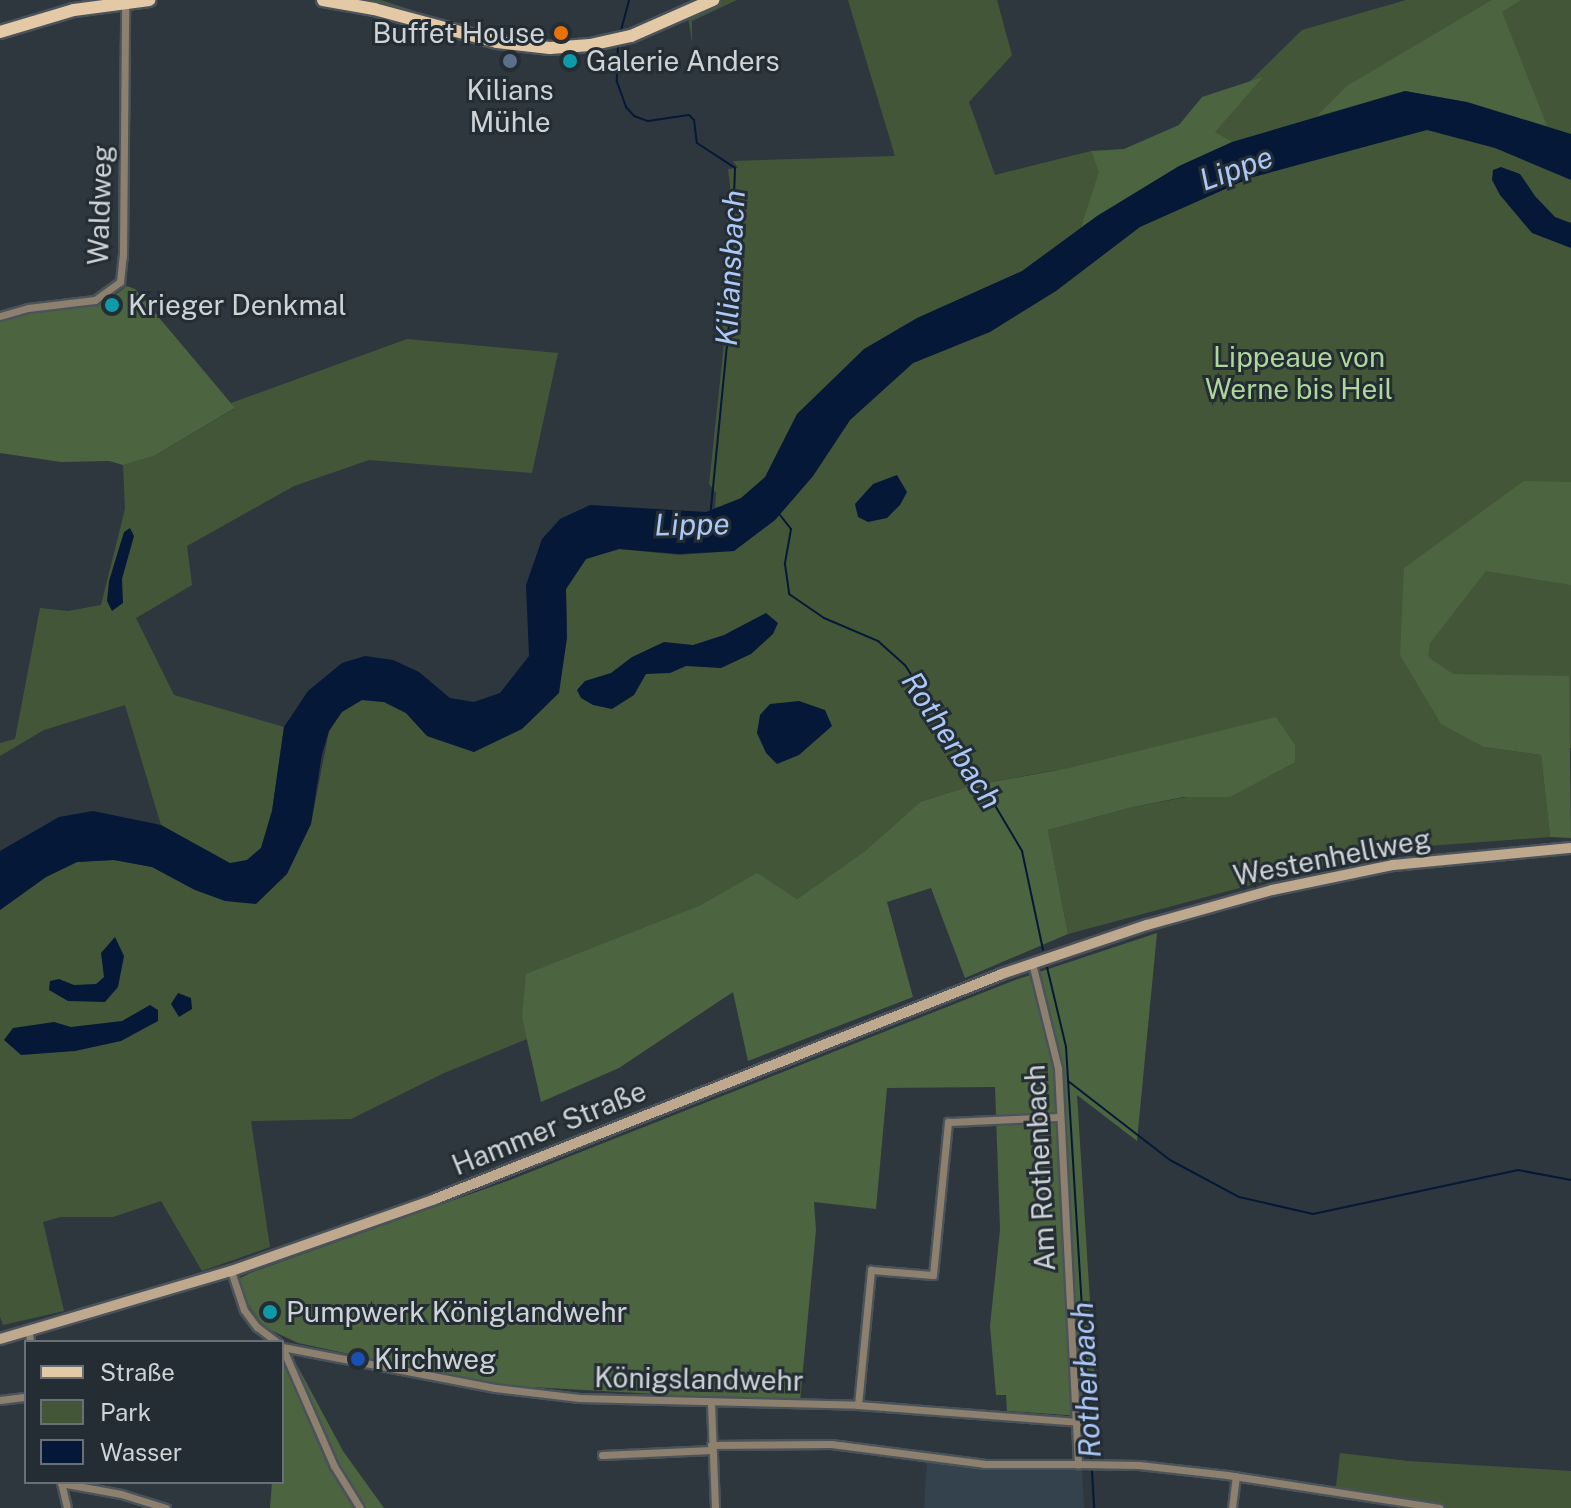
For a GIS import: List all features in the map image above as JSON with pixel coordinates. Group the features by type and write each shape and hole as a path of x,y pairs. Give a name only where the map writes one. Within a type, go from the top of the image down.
{"main road":[{"path":"0,32 74,10 148,0"},
{"path":"323,0 374,9 486,40 530,46 579,46 631,36 713,0"},
{"name":"Westenhellweg","path":"1107,938 1201,908 1377,868 1571,848"},
{"name":"Hammer Straße","path":"0,1339 29,1337 231,1271 435,1199 1032,963 1107,938"}],"street":[{"name":"Waldweg","path":"0,316 95,300 120,282 125,2"},
{"name":"Am Rothenbach","path":"1032,963 1056,1052 1077,1422"},
{"path":"858,1405 871,1270 933,1275 948,1122 1060,1117"},
{"path":"231,1271 244,1310 257,1327 274,1340"},
{"name":"Königslandwehr","path":"284,1347 495,1388 579,1398 858,1405 1077,1422"},
{"path":"284,1352 334,1466 360,1508"},
{"path":"0,1400 24,1397"},
{"path":"711,1403 715,1508"},
{"path":"1077,1422 1078,1464"},
{"path":"602,1455 831,1444 984,1464 1139,1465 1236,1476 1439,1508"},
{"path":"1232,1508 1236,1476"},
{"path":"61,1484 67,1508"},
{"path":"71,1484 121,1494 166,1508"}],"shaded area":[{"path":"927,1459 984,1467 1082,1468 1084,1508 924,1508"}],"green space":[{"path":"350,0 381,0 443,20 439,23"},
{"path":"723,0 737,0 692,21 692,42 688,17"},
{"name":"Lippeaue von Werne bis Heil","path":"848,0 997,0 1012,55 969,102 995,175 1091,151 1094,159 1147,143 1241,90 1302,30 1406,0 1571,0 1571,748 1484,747 1541,755 1550,837 1413,847 1318,867 1068,934 1048,830 1133,807 1187,797 1056,770 970,786 920,802 865,851 797,899 757,874 699,906 522,1018 527,1039 444,1073 351,1119 251,1121 270,1247 202,1271 161,1201 113,1217 60,1217 43,1222 64,1311 3,1325 0,1317 0,910 46,877 77,862 114,860 152,867 195,890 311,824 329,731 341,712 362,700 384,702 406,713 427,736 474,752 567,638 566,589 586,559 619,549 679,555 734,551 775,520 813,476 850,420 913,363 955,346 948,317 781,490 715,508 716,493 709,484 725,334 720,320 730,186 728,169 738,168 733,161 895,156"},
{"path":"1492,0 1521,0 1502,12 1547,126 1467,102 1405,91 1317,116 1347,86"},
{"path":"1263,77 1215,132 1232,142 1179,167 1081,227 1099,172 1091,151 1124,149 1179,125 1202,97"},
{"path":"127,286 135,289 235,408 154,456 123,465 109,461 61,462 0,453 0,315 63,310 107,301"},
{"path":"407,339 558,353 532,473 369,460 294,486 187,546 192,585 136,618 174,695 284,727 272,811 261,848 247,860 230,864 161,825 125,705 44,730 0,756 0,743 15,739 40,608 68,611 101,605 125,509 123,465 154,456 234,409 231,403"},
{"path":"1524,481 1571,482 1571,585 1486,571 1430,643 1428,657 1453,674 1569,676 1571,838 1550,837 1541,755 1484,747 1441,724 1400,655 1404,568"},
{"path":"1276,717 1295,745 1295,762 1230,797 1184,797 1048,830 1068,934 965,978 931,888 887,902 913,997 748,1061 733,992 619,1068 541,1102 522,1018 526,974 699,906 757,873 797,899 865,851 920,802 970,786 1069,768"},
{"path":"1157,933 1137,1141 1077,1095 1095,1381 1080,1416 1007,1411 1006,1395 996,1395 990,1326 1000,1230 995,1087 887,1088 876,1209 814,1202 816,1230 800,1402 493,1385 298,1343 264,1327 246,1301 238,1279 250,1273 510,1180 1015,980"},
{"path":"284,1367 298,1367 343,1451 384,1508 270,1508 272,1484 284,1484"},
{"path":"1340,1453 1408,1461 1571,1471 1571,1508 1422,1508 1335,1494"}],"water":[{"name":"Lippe","path":"1405,91 1467,102 1571,134 1571,180 1495,148 1427,130 1250,178 1140,227 1056,291 990,332 913,363 850,420 813,476 775,520 734,551 679,554 619,549 586,559 566,589 567,638 559,693 522,729 474,752 427,736 406,713 384,702 362,700 342,712 329,731 322,754 311,824 287,874 256,904 225,901 195,890 152,867 114,860 77,862 46,877 0,910 0,851 59,817 93,811 161,825 230,863 247,860 261,848 272,811 284,727 308,691 342,663 365,656 393,660 419,672 450,698 474,702 500,693 529,656 526,585 542,539 560,519 590,505 706,512 741,498 765,477 797,414 864,349 917,318 1022,271 1097,216 1179,166 1232,142"},
{"path":"1501,167 1520,174 1555,217 1571,223 1571,248 1532,233 1500,195 1492,180 1493,170"},
{"path":"897,475 907,492 900,505 887,518 868,522 858,517 855,504 873,484"},
{"path":"130,528 134,536 122,579 123,603 112,611 107,601 109,581 124,532"},
{"path":"766,613 778,623 773,634 751,654 721,668 686,666 670,673 646,674 634,695 612,709 593,705 581,698 577,690 585,681 611,673 632,657 664,642 693,645 724,635"},
{"path":"799,701 825,710 832,726 799,755 777,764 766,753 757,733 760,715 770,704"},
{"path":"115,937 124,956 118,987 105,1002 68,1001 49,990 50,981 59,979 74,985 96,984 104,977 101,953"},
{"path":"178,993 191,998 192,1009 179,1017 171,1004"},
{"path":"150,1005 158,1010 158,1021 121,1041 75,1051 21,1055 4,1040 13,1028 54,1022 71,1027 122,1021"}],"waterway":[{"name":"Kiliansbach","path":"620,34 629,0"},
{"name":"Kiliansbach","path":"618,44 617,82 626,107 634,116 648,121 689,115 694,120 697,143 735,168 730,314 711,509"},
{"name":"Rotherbach","path":"780,515 791,529 785,564 789,594 824,618 878,641 905,665 990,797 1022,851 1043,950"},
{"name":"Rotherbach","path":"1047,967 1066,1047 1094,1508"},
{"path":"1068,1081 1170,1160 1239,1197 1313,1214 1518,1170 1571,1180"}],"place":[{"name":"Buffet House","path":"561,33"},
{"name":"Kilians Mühle","path":"510,61"},
{"name":"Galerie Anders","path":"570,61"},
{"name":"Krieger Denkmal","path":"112,305"},
{"name":"Pumpwerk Königlandwehr","path":"270,1312"},
{"name":"Kirchweg","path":"358,1359"}]}
